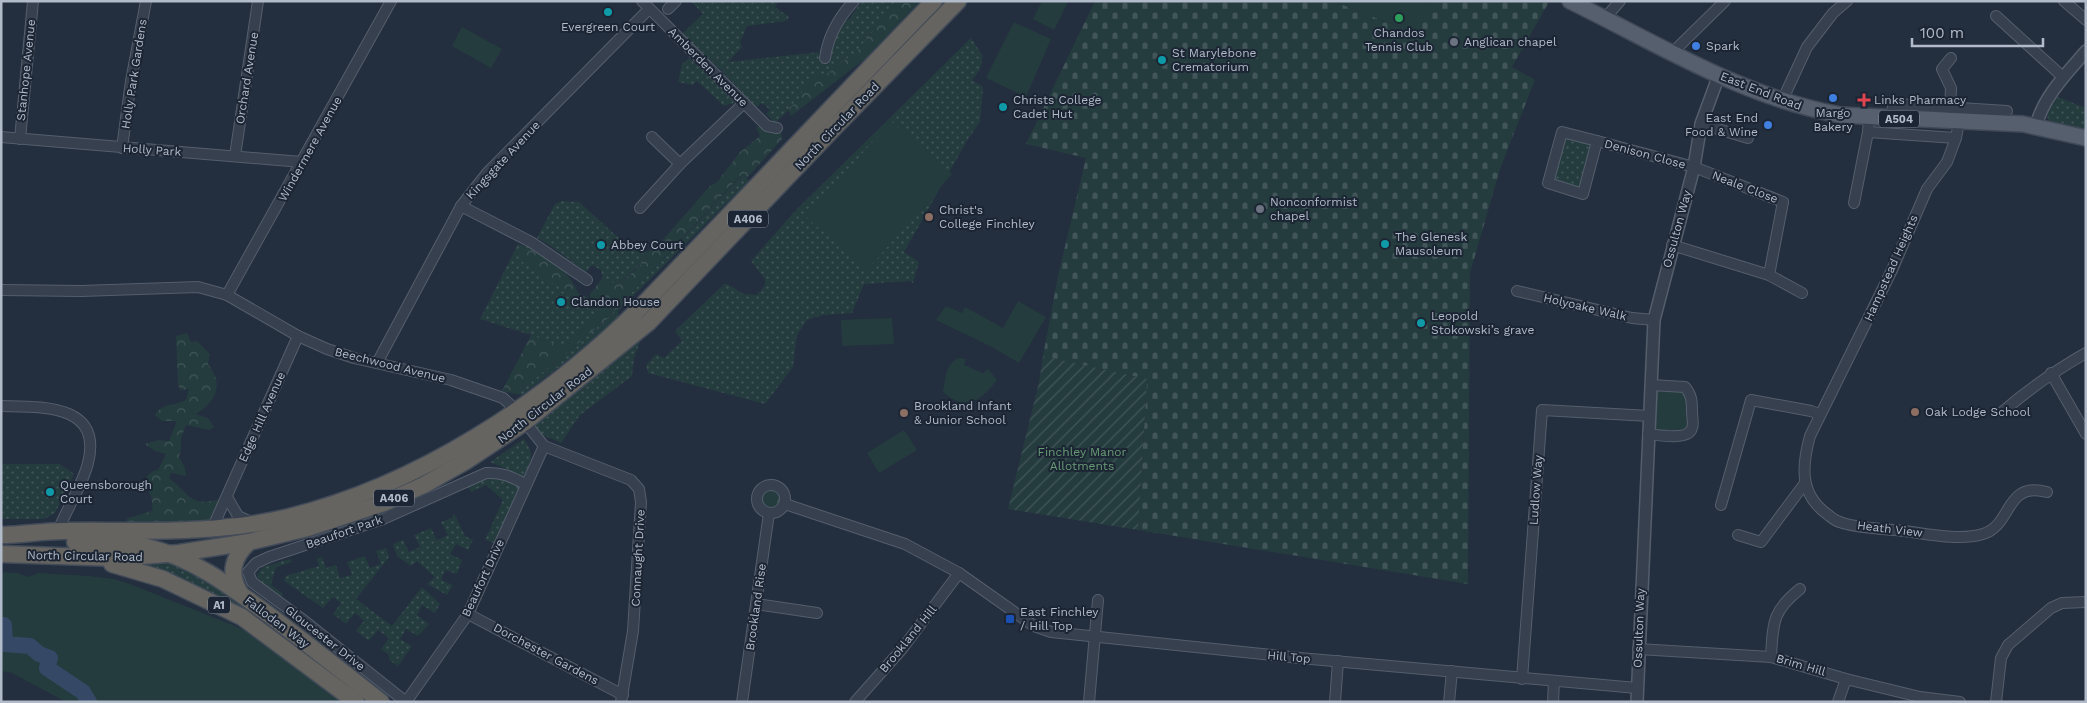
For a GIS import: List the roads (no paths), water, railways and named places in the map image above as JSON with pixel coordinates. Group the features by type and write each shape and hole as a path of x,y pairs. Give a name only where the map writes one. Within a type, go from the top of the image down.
{"highway":[{"name":"North Circular Road","path":"1,554 117,558 170,554 249,542 308,528 384,503 424,485 466,461 521,416 634,313 934,1"},
{"name":"North Circular Road","path":"1,535 58,531 182,531 212,529 287,517 331,504 417,471 462,445 521,416 649,322 958,1"},
{"name":"Falloden Way","path":"18,535 54,541 129,544 170,554 205,569 240,593 381,702"},
{"path":"240,593 234,580 232,567 238,553 249,542"},
{"name":"Falloden Way","path":"85,558 138,570 163,579 242,617 356,702"}],"main road":[{"name":"East End Road","path":"1570,1 1718,75 1782,101 1826,113 1869,124 1891,118 2036,126 2086,138"}],"street":[{"name":"Stanhope Avenue","path":"20,139 33,1"},
{"name":"Holly Park Gardens","path":"122,148 146,1"},
{"name":"Orchard Avenue","path":"235,156 258,1"},
{"name":"Windermere Avenue","path":"227,295 391,1"},
{"path":"825,58 826,46 835,28 854,1"},
{"path":"1605,18 1620,1"},
{"path":"1673,52 1724,1"},
{"path":"1782,101 1807,48 1833,13 1847,1"},
{"path":"2064,1 2086,20"},
{"name":"Amberden Avenue","path":"646,5 767,126 777,128"},
{"name":"Kingsgate Avenue","path":"376,363 461,206 487,173 646,5"},
{"path":"1996,16 2063,77"},
{"path":"2036,126 2042,107 2063,77 2086,50"},
{"path":"1950,108 1951,88 1942,69 1951,58"},
{"name":"Ossulton Way","path":"1637,702 1654,320 1672,245 1694,167 1701,124 1718,75"},
{"path":"640,208 680,164 744,102"},
{"path":"1891,118 1893,107 1897,104 2007,111"},
{"name":"Hampstead Heights","path":"1819,414 1852,353 1892,270 1927,189 1947,162 1956,138 1959,122"},
{"path":"1701,124 1748,138"},
{"path":"1854,203 1869,124 1956,138"},
{"name":"Denison Close","path":"1597,141 1584,194 1548,183 1562,132 1597,141 1694,167"},
{"path":"652,137 680,164"},
{"name":"Holly Park","path":"1,138 302,162"},
{"name":"Neale Close","path":"1694,167 1783,202 1769,275"},
{"path":"461,206 531,242 587,280"},
{"path":"1672,245 1769,275 1802,292"},
{"name":"Beechwood Avenue","path":"1,290 81,291 198,287 227,295 298,336 354,358 452,380 503,398 521,416"},
{"name":"Holyoake Walk","path":"1517,291 1632,318 1654,320"},
{"name":"Edge Hill Avenue","path":"212,529 298,336"},
{"path":"2002,412 2051,373 2086,353"},
{"path":"2051,373 2086,434"},
{"path":"1648,434 1684,436 1692,428 1692,400 1690,393 1684,387 1651,385"},
{"path":"1721,505 1751,400 1811,410 1819,414"},
{"path":"1,406 49,407 70,414 84,425 91,442 88,464 58,531"},
{"name":"Ludlow Way","path":"1522,679 1542,410 1650,416"},
{"name":"Heath View","path":"1819,414 1804,457 1805,483 1811,498 1821,510 1839,522 1920,533 1970,537 1985,533 1996,527 2014,498 2027,491 2047,492"},
{"path":"521,416 544,446"},
{"name":"Beaufort Drive","path":"406,702 468,614 544,446"},
{"name":"Connaught Drive","path":"544,446 631,480 639,489 641,502 633,631 622,698"},
{"name":"Beaufort Park","path":"248,572 256,563 269,557 384,519 486,474 498,472 526,484"},
{"path":"1738,535 1761,542 1805,483"},
{"path":"772,486 780,488 784,495 784,504 780,510 769,513 762,510 758,502 758,494 764,488 772,486"},
{"path":"226,497 238,516 245,521 254,523"},
{"path":"784,504 905,544 959,574"},
{"name":"Brookland Rise","path":"742,702 769,513"},
{"name":"Gloucester Drive","path":"248,572 252,582 302,619 406,702"},
{"name":"Hill Top","path":"959,574 1034,626 1051,632 1095,638 1522,679 1637,688"},
{"name":"Brookland Hill","path":"854,702 902,649 959,574"},
{"path":"1771,657 1773,621 1786,599 1800,588"},
{"path":"1089,702 1098,600"},
{"path":"1996,702 2001,658 2008,645 2050,608 2062,602 2086,602"},
{"path":"756,604 817,613"},
{"name":"Dorchester Gardens","path":"468,614 622,698"},
{"name":"Brim Hill","path":"1638,649 1771,657 1846,679 1920,697 1960,702"},
{"path":"1334,702 1338,661"},
{"path":"1449,702 1452,671"},
{"path":"1838,702 1846,679"},
{"path":"1553,702 1554,681"}],"waterway":[{"path":"1,625 4,625 5,644 30,646 39,654 50,658 47,668 83,692 89,702"}],"place":[{"name":"Evergreen Court","path":"608,12"},
{"name":"Chandos Tennis Club","path":"1399,18"},
{"name":"Anglican chapel","path":"1454,42"},
{"name":"Spark","path":"1696,46"},
{"name":"St Marylebone Crematorium","path":"1162,60"},
{"name":"Margo Bakery","path":"1833,98"},
{"name":"Links Pharmacy","path":"1864,100"},
{"name":"Christs College Cadet Hut","path":"1003,107"},
{"name":"East End Food & Wine","path":"1768,125"},
{"name":"Nonconformist chapel","path":"1260,209"},
{"name":"Christ's College Finchley","path":"929,217"},
{"name":"The Glenesk Mausoleum","path":"1385,244"},
{"name":"Abbey Court","path":"601,245"},
{"name":"Clandon House","path":"561,302"},
{"name":"Leopold Stokowski’s grave","path":"1421,323"},
{"name":"Oak Lodge School","path":"1915,412"},
{"name":"Brookland Infant & Junior School","path":"904,413"},
{"name":"Queensborough Court","path":"50,492"},
{"name":"East Finchley / Hill Top","path":"1010,619"}],"park label":[{"name":"Finchley Manor Allotments","path":"1082,459"}]}
